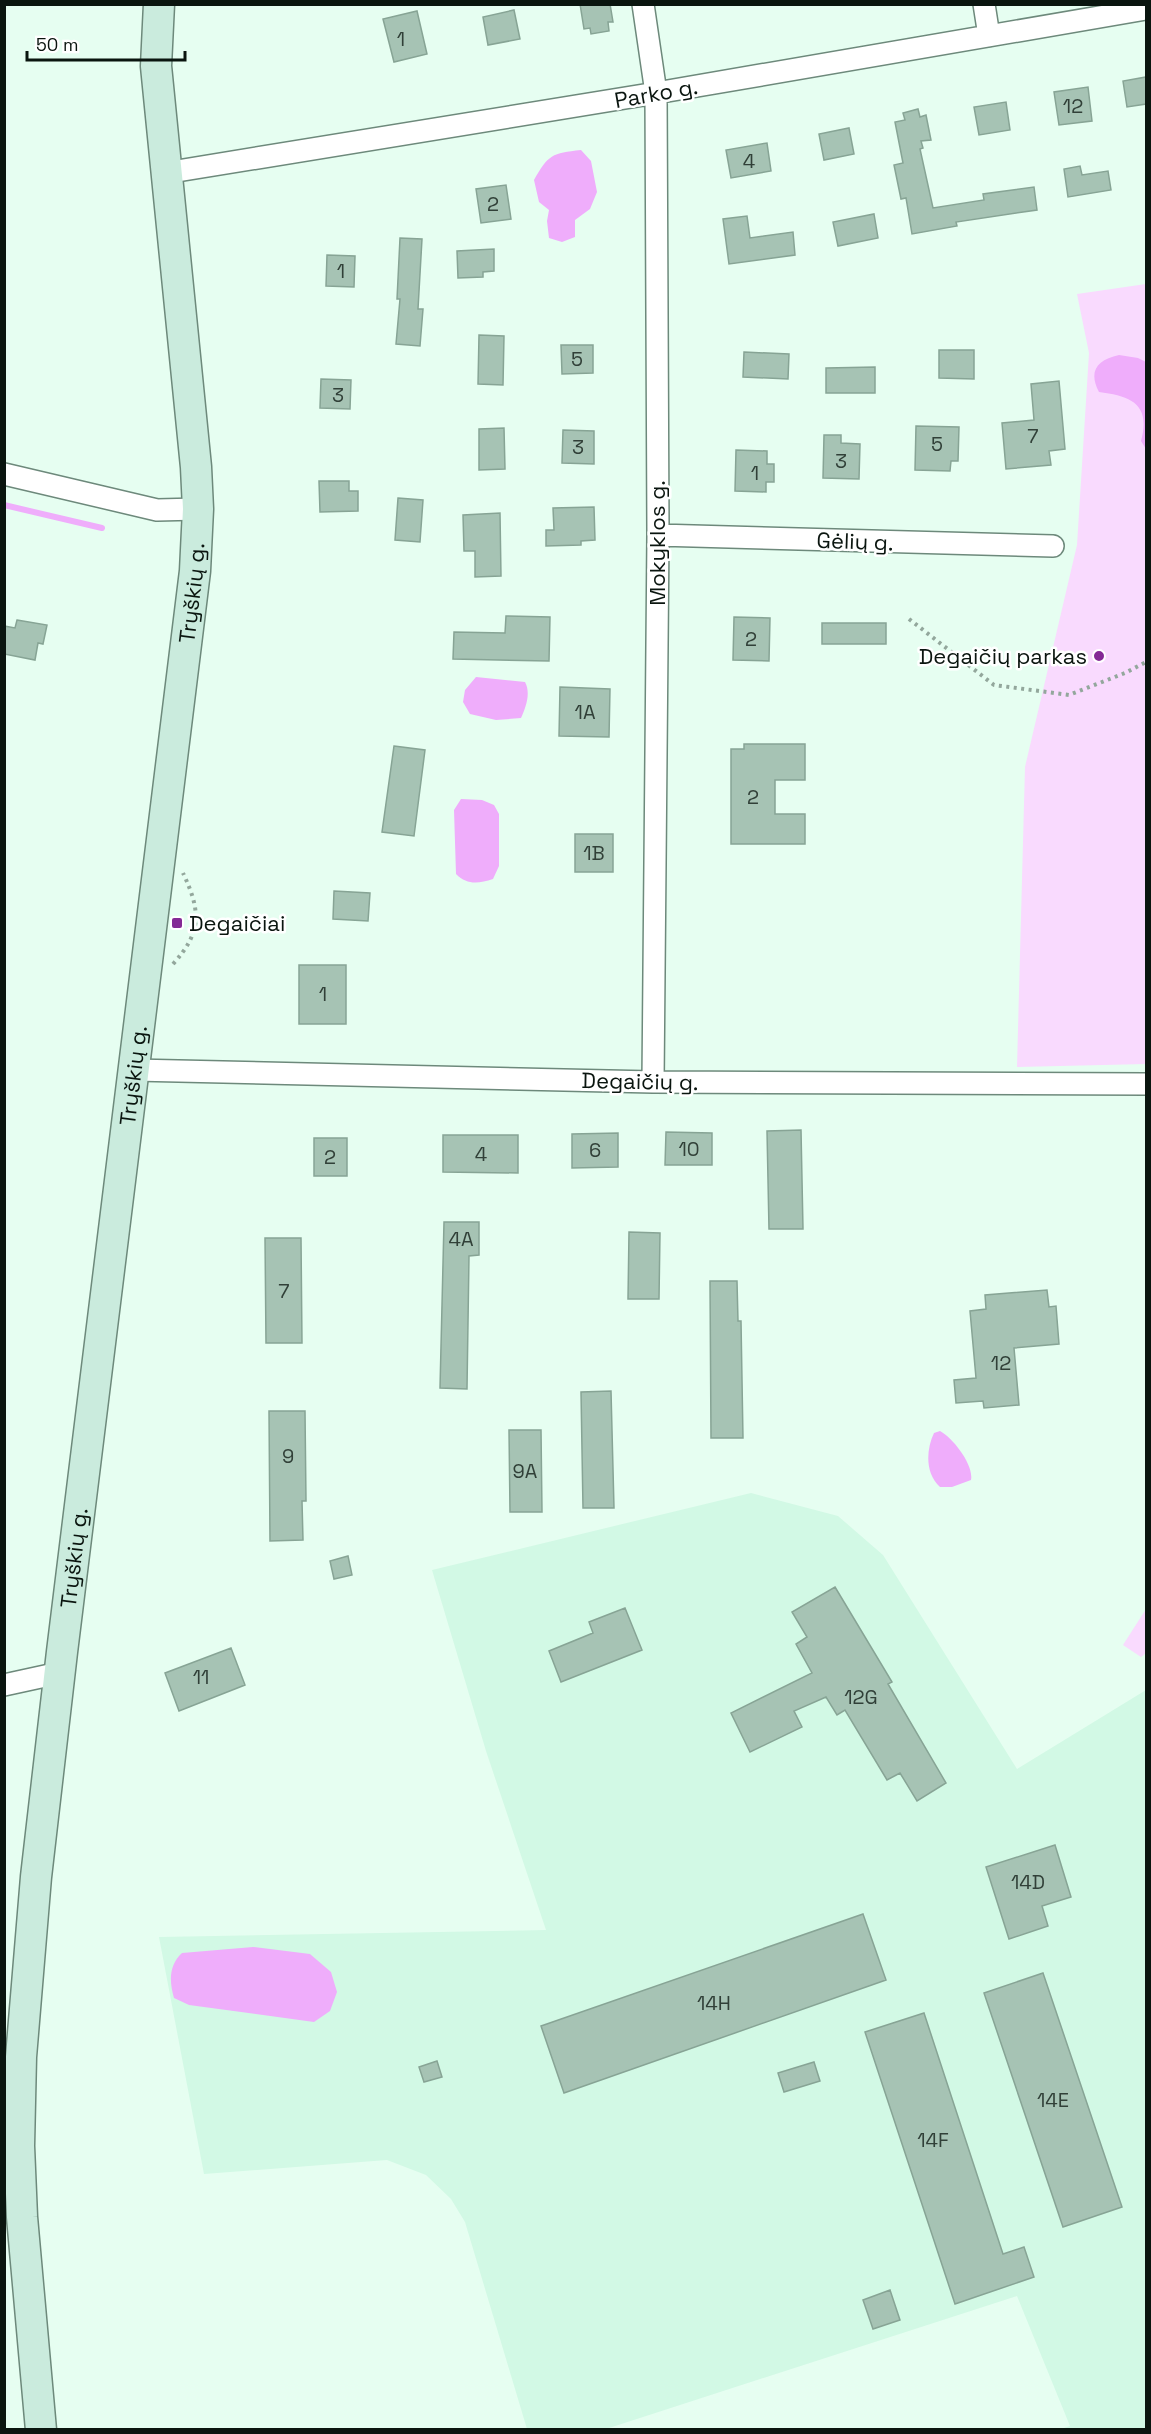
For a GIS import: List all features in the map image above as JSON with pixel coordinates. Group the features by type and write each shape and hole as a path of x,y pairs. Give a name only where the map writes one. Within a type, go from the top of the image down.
{"main road":[{"name":"Tryškių g.","path":"41,2430 22,2217 19,2146 21,2057 36,1878 59,1674 195,571 198,509 196,467 156,66 159,4"}],"street":[{"name":"Mokyklos g.","path":"643,4 656,93 658,535 653,1082"},
{"path":"984,4 989,36"},
{"name":"Parko g.","path":"165,173 656,93 1146,9"},
{"path":"4,474 157,510 198,509"},
{"name":"Gėlių g.","path":"658,535 1053,546"},
{"name":"Degaičių g.","path":"134,1070 653,1082 1146,1084"},
{"path":"4,1686 59,1674"}],"path":[{"path":"909,619 993,685 1069,695 1125,673 1146,662"}],"shaded area":[{"path":"581,150 591,161 597,192 590,209 575,220 575,237 562,242 549,238 547,221 549,210 539,202 534,180 547,160 563,152"},
{"name":"Degaičių parkas","path":"1146,284 1146,1064 1017,1067 1025,767 1077,545 1089,353 1077,294"},
{"path":"1119,355 1138,358 1146,362 1146,449 1141,441 1143,419 1136,404 1121,396 1099,392 1096,385 1095,372 1100,363"},
{"path":"476,677 525,682 528,695 521,718 496,720 470,714 463,702 465,690"},
{"path":"461,799 482,800 494,805 499,814 499,866 493,879 473,882 464,880 456,874 454,810"},
{"path":"940,1431 961,1452 969,1467 971,1480 952,1487 940,1487 935,1481 929,1468 928,1454 934,1433"},
{"path":"751,1493 838,1516 883,1555 1017,1769 1146,1690 1146,2429 1061,2429 1070,2426 1017,2296 606,2429 527,2429 465,2222 451,2199 426,2175 387,2160 204,2174 159,1937 546,1930 486,1751 432,1570"},
{"path":"1146,1609 1146,1653 1141,1657 1123,1645"},
{"path":"253,1947 310,1954 331,1972 337,1992 330,2011 314,2022 189,2005 174,1998 171,1985 172,1968 182,1953"}],"building":[{"path":"580,4 610,4 613,22 608,22 609,31 591,34 590,28 584,29"},
{"path":"514,10 520,39 488,45 483,17"},
{"path":"417,11 427,54 394,62 383,19"},
{"path":"1146,77 1146,104 1127,107 1123,81"},
{"path":"1088,87 1092,121 1059,125 1054,92"},
{"path":"1006,102 1010,130 979,135 974,107"},
{"path":"918,109 920,117 926,115 931,140 921,141 923,148 920,149 933,208 984,200 983,194 1034,187 1037,210 956,222 957,226 912,234 906,198 901,199 894,165 903,163 895,122 905,120 903,113"},
{"path":"849,128 854,154 824,160 819,134"},
{"path":"767,143 771,171 731,178 726,150"},
{"path":"1080,166 1082,175 1108,171 1111,190 1068,197 1064,169"},
{"path":"506,185 511,219 481,223 476,189"},
{"path":"874,214 878,238 838,246 833,222"},
{"path":"747,216 750,238 793,232 795,255 729,264 723,219"},
{"path":"400,238 422,239 418,309 423,309 420,346 396,344 400,299 397,299"},
{"path":"494,249 494,271 483,272 483,277 458,278 457,251"},
{"path":"327,255 355,256 354,287 326,286"},
{"path":"479,335 504,336 503,385 478,384"},
{"path":"561,345 593,345 593,373 562,374"},
{"path":"939,350 974,350 974,379 939,378"},
{"path":"744,352 789,354 788,379 743,377"},
{"path":"875,367 875,393 826,393 826,368"},
{"path":"321,379 351,380 350,409 320,408"},
{"path":"1059,381 1065,449 1049,451 1051,465 1006,469 1002,423 1034,420 1031,384"},
{"path":"916,426 959,427 958,461 951,461 950,471 915,470"},
{"path":"504,428 505,469 479,470 479,429"},
{"path":"563,430 594,431 594,464 562,463"},
{"path":"824,435 841,435 841,443 860,444 859,479 823,478"},
{"path":"736,450 767,451 767,464 774,464 774,482 766,482 766,492 735,491"},
{"path":"319,481 349,481 349,491 358,491 358,511 320,512"},
{"path":"398,498 423,500 420,542 395,540"},
{"path":"594,507 595,540 581,541 581,545 546,546 546,530 554,530 553,508"},
{"path":"500,513 501,576 475,577 475,551 464,551 463,515"},
{"path":"506,616 550,617 549,661 453,659 454,632 505,633"},
{"path":"734,617 770,618 769,661 733,660"},
{"path":"17,620 47,625 43,644 38,643 35,660 4,654 4,626 15,628"},
{"path":"822,623 886,623 886,644 822,644"},
{"path":"560,687 610,689 609,737 559,736"},
{"path":"744,744 805,744 805,780 775,780 775,814 805,814 805,844 731,844 731,749 744,749"},
{"path":"394,746 425,750 414,836 382,832"},
{"path":"575,834 613,834 613,872 575,872"},
{"path":"334,891 370,893 368,921 333,919"},
{"path":"299,965 346,965 346,1024 299,1024"},
{"path":"801,1130 803,1229 769,1229 767,1131"},
{"path":"666,1132 712,1133 712,1165 665,1165"},
{"path":"618,1133 618,1167 572,1168 572,1134"},
{"path":"443,1135 518,1135 518,1173 443,1172"},
{"path":"314,1138 347,1138 347,1176 314,1176"},
{"path":"444,1222 479,1222 479,1255 469,1256 467,1389 440,1388"},
{"path":"629,1232 660,1233 659,1299 628,1299"},
{"path":"265,1238 301,1238 302,1343 266,1343"},
{"path":"710,1281 737,1281 738,1321 741,1321 743,1438 711,1438"},
{"path":"1047,1290 1049,1307 1056,1306 1059,1344 1014,1348 1019,1405 984,1408 983,1401 956,1403 954,1380 976,1378 970,1311 986,1309 985,1295"},
{"path":"611,1391 614,1508 583,1508 581,1392"},
{"path":"269,1411 305,1411 306,1501 302,1501 303,1540 270,1541"},
{"path":"509,1430 541,1430 542,1512 510,1512"},
{"path":"348,1556 352,1575 334,1579 330,1561"},
{"path":"835,1587 892,1682 888,1684 946,1783 917,1801 900,1773 887,1780 845,1710 837,1715 826,1697 794,1711 802,1727 750,1752 731,1713 812,1673 796,1644 807,1637 792,1612"},
{"path":"625,1608 642,1650 561,1682 549,1651 593,1633 589,1622"},
{"path":"231,1648 245,1685 179,1711 165,1673"},
{"path":"1055,1845 1071,1897 1042,1906 1048,1926 1009,1939 986,1867"},
{"path":"863,1914 886,1980 564,2093 541,2026"},
{"path":"1043,1973 1122,2207 1063,2227 984,1993"},
{"path":"924,2013 1003,2254 1024,2247 1034,2277 955,2304 865,2032"},
{"path":"437,2061 442,2077 424,2082 419,2067"},
{"path":"814,2062 820,2081 784,2092 778,2073"},
{"path":"890,2290 900,2320 873,2329 863,2300"}],"waterway":[{"path":"4,505 102,528"}],"place":[{"name":"Degaičių parkas","path":"1099,656"},
{"name":"Degaičiai","path":"177,923"}]}
